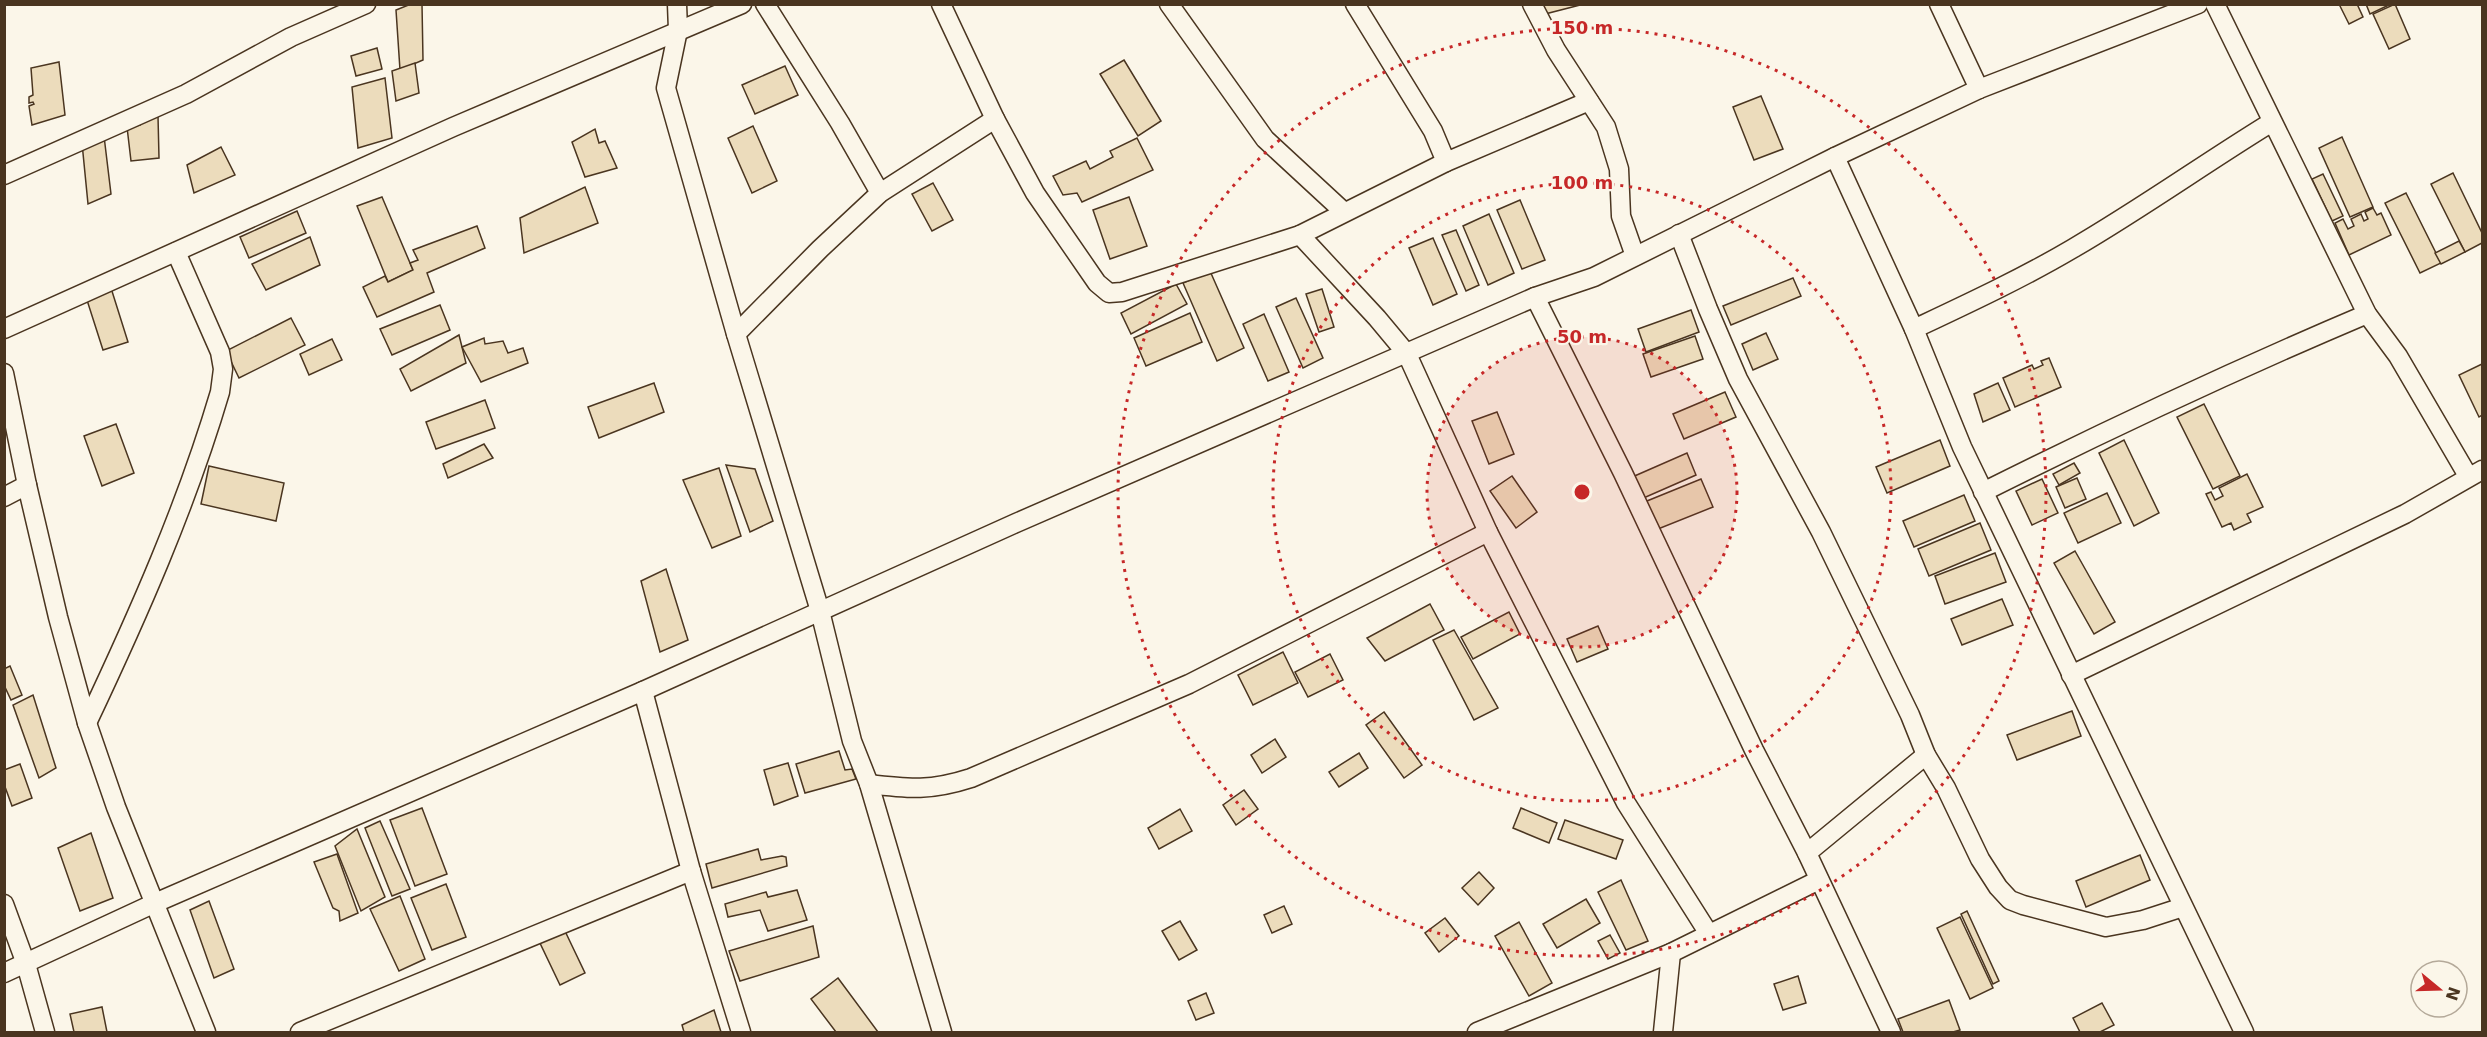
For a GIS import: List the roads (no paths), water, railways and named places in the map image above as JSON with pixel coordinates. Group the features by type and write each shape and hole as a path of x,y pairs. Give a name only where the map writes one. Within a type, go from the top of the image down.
{"street":[{"path":"4,175 186,94 291,37 366,4"},
{"path":"677,4 678,30 666,88 736,334 820,611 852,741 869,784 942,1032"},
{"path":"4,329 453,128 742,4"},
{"path":"765,4 840,123 880,193"},
{"path":"940,4 995,119 1035,193 1097,283 1109,293 1122,292 1300,235 1446,162 1589,101"},
{"path":"1169,4 1265,139 1344,212"},
{"path":"1355,4 1428,123 1442,149 1446,162"},
{"path":"1532,4 1556,50 1606,127 1619,169 1621,216 1635,256"},
{"path":"1939,4 1979,88"},
{"path":"4,973 155,903 644,691 1016,523 1535,297 1594,277 1979,88 2198,4"},
{"path":"2071,675 2405,513 2475,473 2398,356 2367,314 2215,4"},
{"path":"736,334 820,249 880,193 995,119"},
{"path":"1914,329 2008,284 2071,250 2153,200 2272,122"},
{"path":"1836,157 1914,329 1962,447 2244,1032"},
{"path":"1679,234 1738,379 1821,532 1910,716 1926,755 1946,788 1980,859 2010,900 2106,927 2143,920 2183,907"},
{"path":"1300,235 1407,354 1488,532 1626,802 1709,934"},
{"path":"87,723 137,617 173,530 220,392 224,369 220,352 176,252"},
{"path":"1535,297 1638,503 1754,750 1807,853 1892,1032"},
{"path":"1983,492 2094,436 2251,363 2367,314"},
{"path":"4,373 58,617 87,723 116,807 206,1032"},
{"path":"4,496 27,485"},
{"path":"869,784 911,789 942,787 982,773 1190,684 1488,532"},
{"path":"644,691 691,871 741,1032"},
{"path":"1807,853 1926,755"},
{"path":"300,1032 691,871"},
{"path":"1477,1032 1671,953 1819,880"},
{"path":"4,904 26,964 45,1032"},
{"path":"1663,1032 1671,953"}]}
